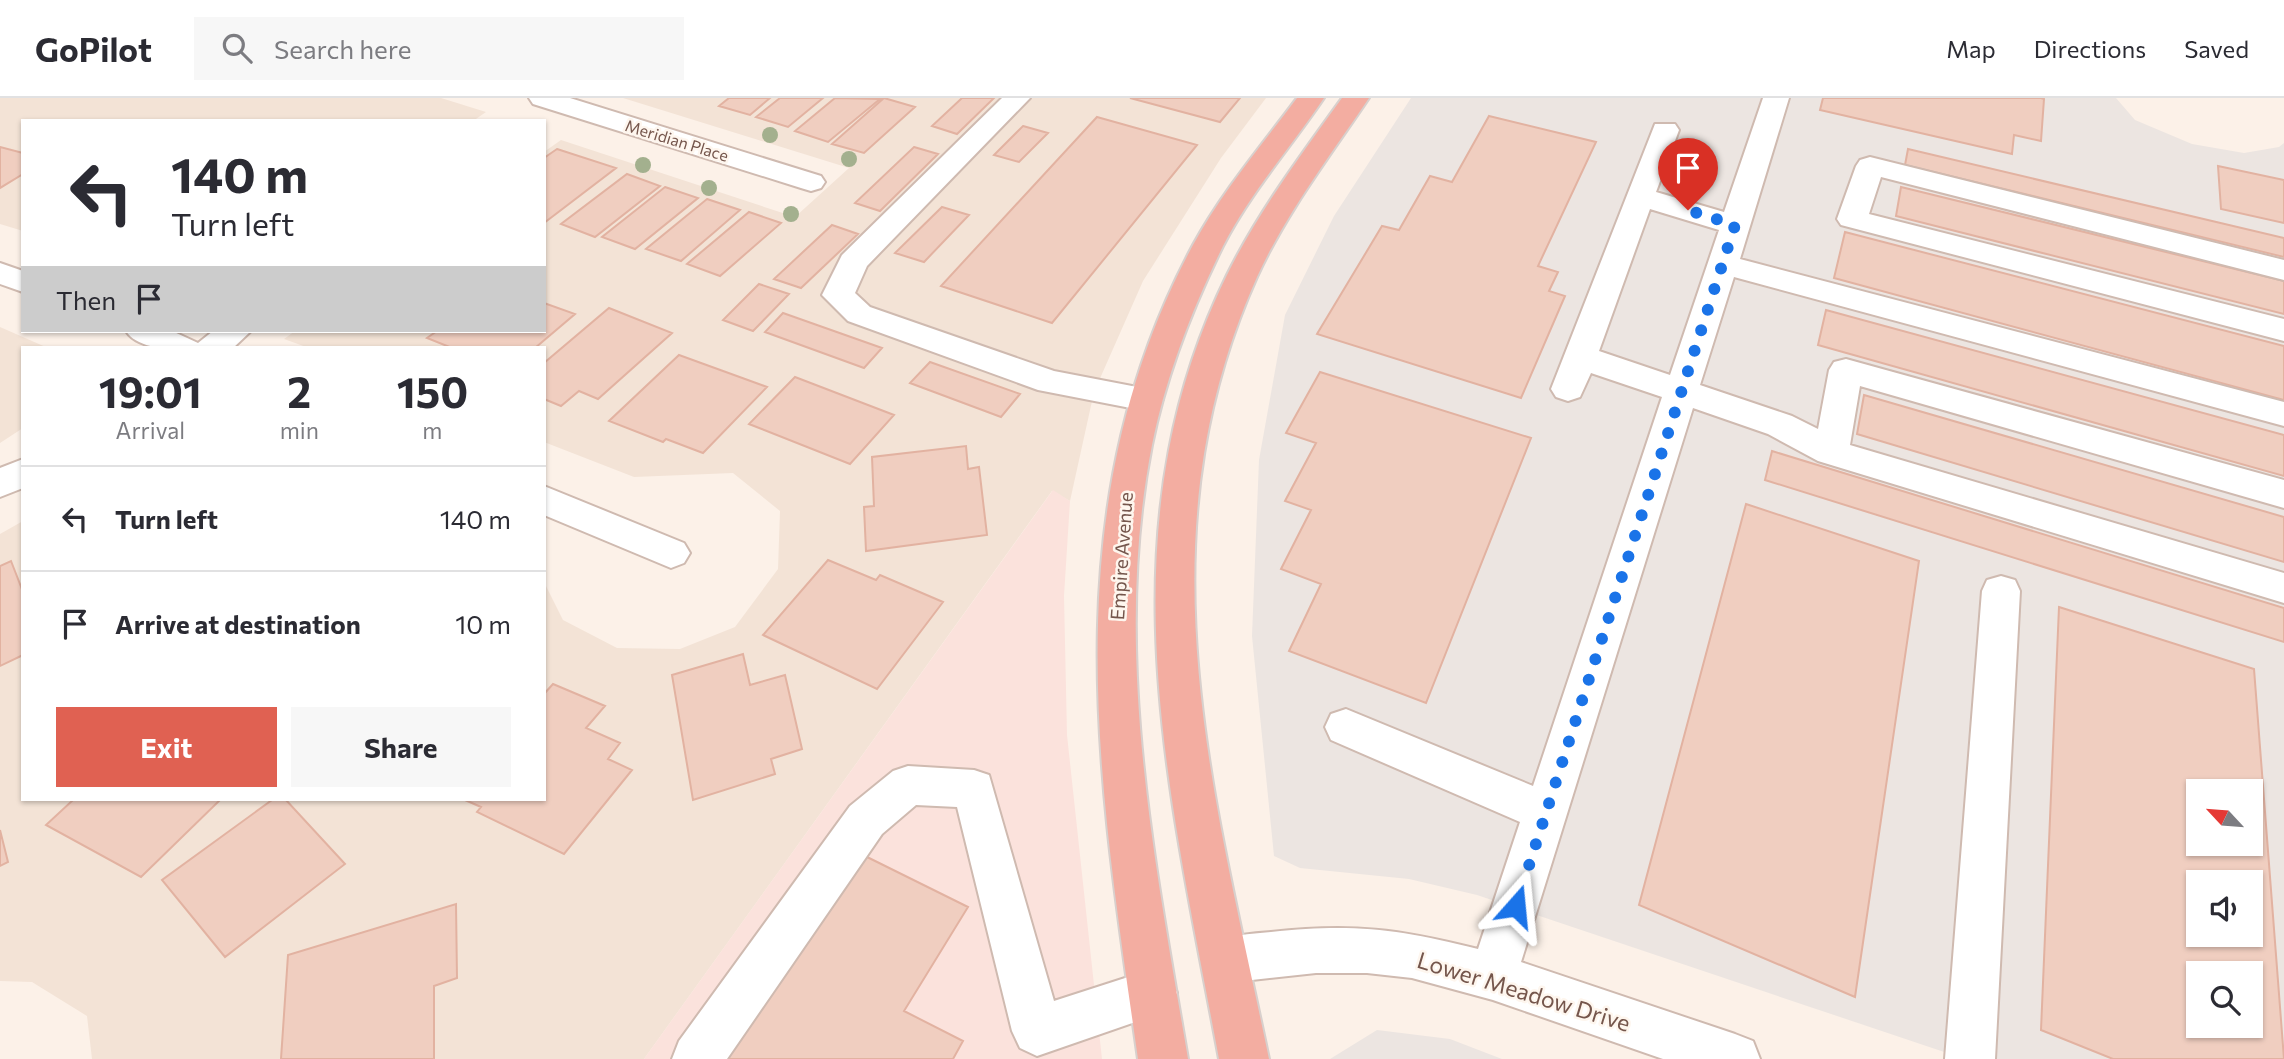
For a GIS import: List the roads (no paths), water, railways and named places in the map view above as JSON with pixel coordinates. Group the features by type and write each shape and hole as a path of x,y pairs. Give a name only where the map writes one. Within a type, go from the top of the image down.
{"highway":[{"name":"Empire Avenue","path":"1163,1059 1121,768 1115,700 1116,604 1127,478 1146,399 1168,331 1208,246 1240,194 1311,98"},
{"path":"1244,1059 1183,742 1175,619 1182,483 1203,384 1241,277 1287,199 1356,98"}],"street":[{"path":"1017,98 853,262 838,295 859,314 1050,382 1146,399"},
{"path":"1493,976 1776,98"},
{"path":"528,119 551,99"},
{"name":"Meridian Place","path":"551,99 811,182"},
{"path":"1568,389 1665,130"},
{"path":"2284,270 1870,166 1852,219 2284,330"},
{"path":"1640,196 1735,225"},
{"path":"1722,264 2284,414"},
{"path":"0,272 21,281"},
{"path":"147,333 179,346"},
{"path":"214,346 232,333"},
{"path":"1580,357 1780,425 1831,452 2284,588"},
{"path":"1831,452 1846,370 2284,494"},
{"path":"0,484 21,473"},
{"path":"546,501 671,553"},
{"path":"1970,1059 2001,591"},
{"path":"1346,727 1546,812"},
{"path":"697,1059 866,820 908,785 974,789 1031,1045 1153,993"},
{"name":"Lower Meadow Drive","path":"1225,960 1316,950 1367,950 1412,955 1493,976 1735,1059"}]}
